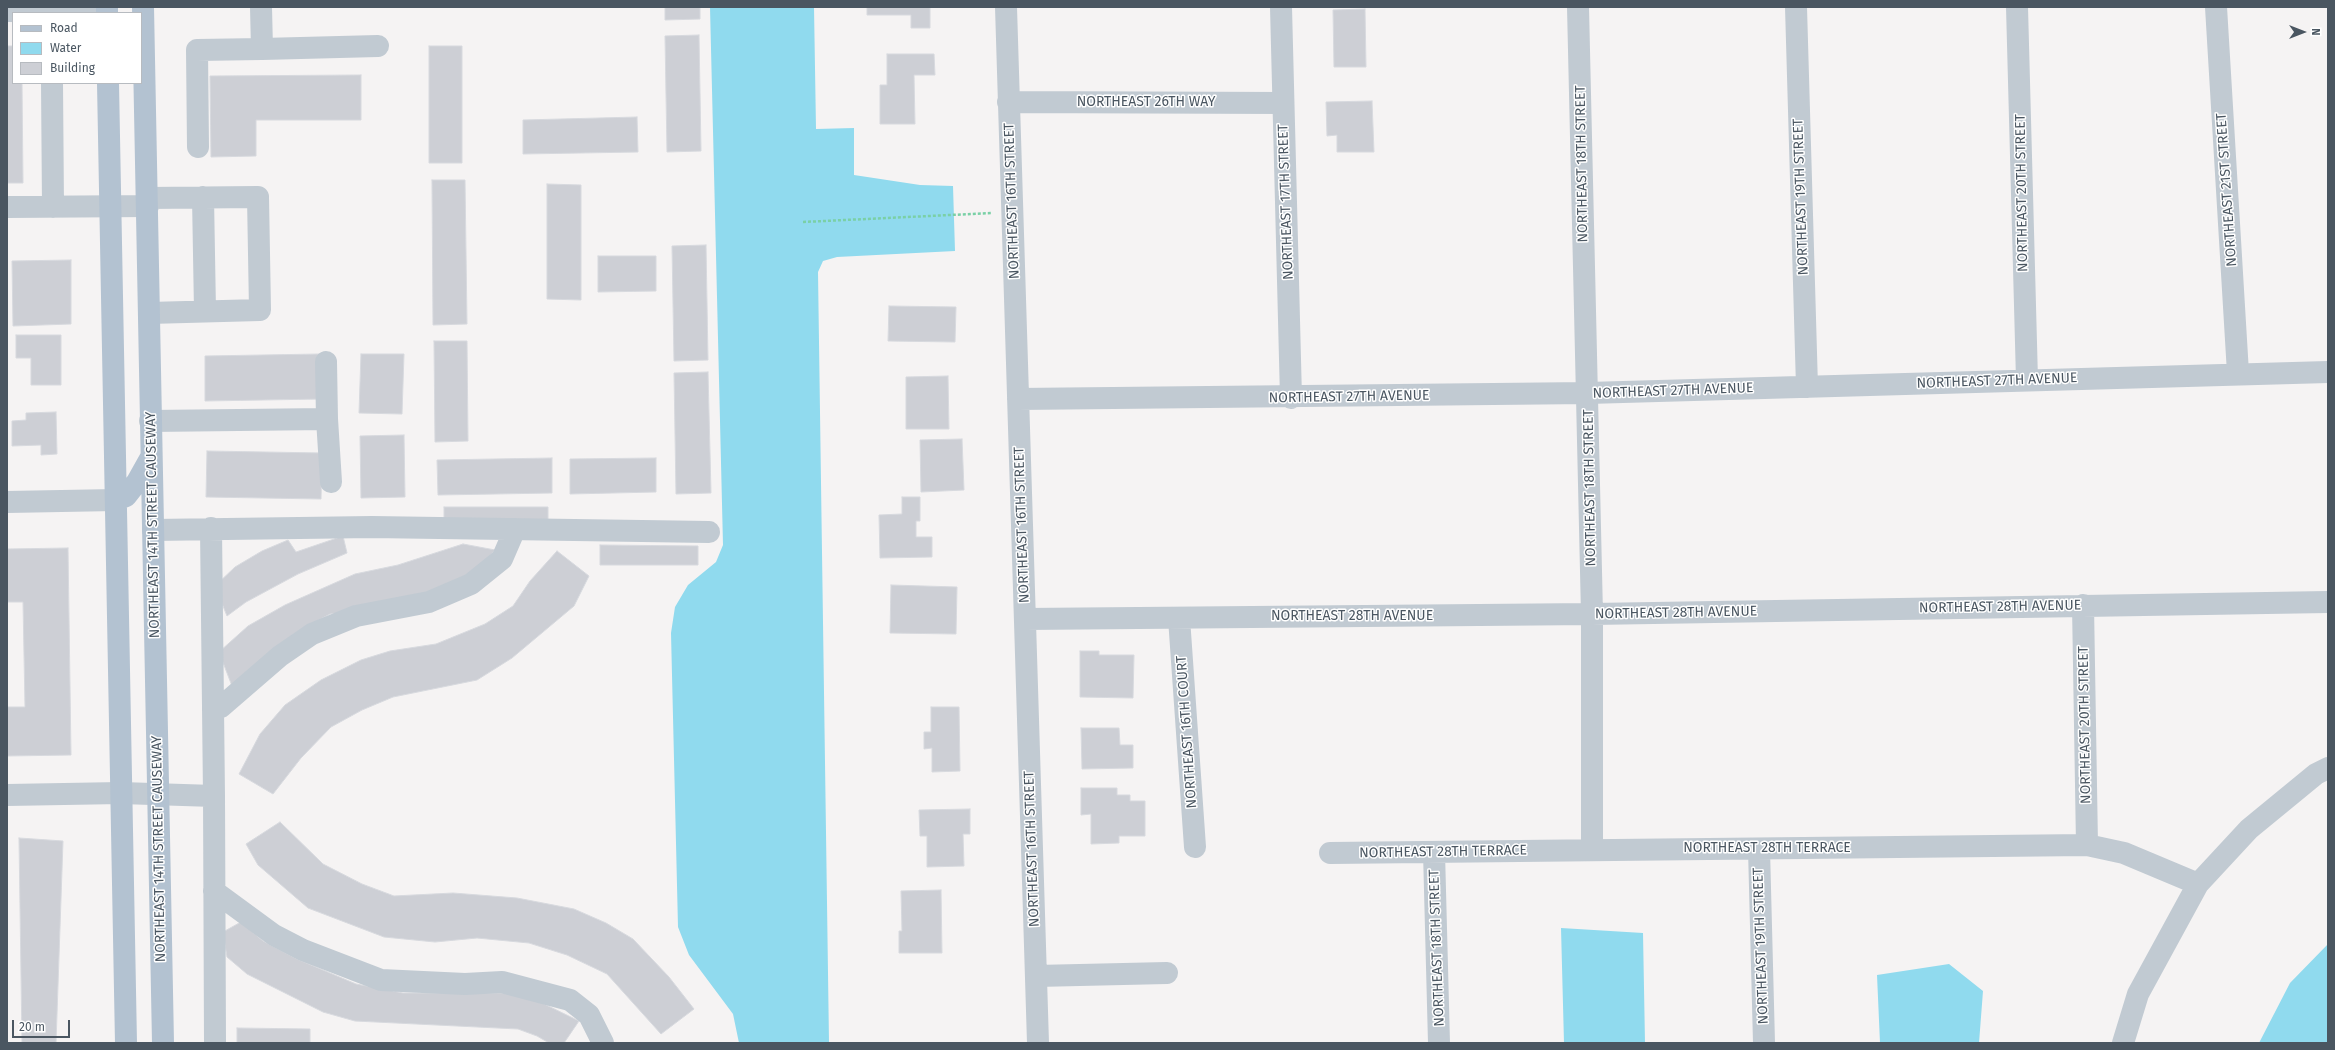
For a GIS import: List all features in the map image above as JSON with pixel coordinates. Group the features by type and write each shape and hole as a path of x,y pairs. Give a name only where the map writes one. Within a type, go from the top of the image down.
{"main road":[{"name":"NORTHEAST 14TH STREET CAUSEWAY","path":"143,7 163,1043"},
{"path":"108,84 126,1043"},
{"path":"116,500 126,496 137,482 152,456"}],"street":[{"path":"261,7 262,49"},
{"name":"NORTHEAST 16TH STREET","path":"1006,7 1038,1043"},
{"name":"NORTHEAST 17TH STREET","path":"1281,7 1291,398"},
{"name":"NORTHEAST 18TH STREET","path":"1578,7 1592,614 1592,850"},
{"name":"NORTHEAST 19TH STREET","path":"1796,7 1807,387"},
{"name":"NORTHEAST 20TH STREET","path":"2017,7 2027,380"},
{"name":"NORTHEAST 21ST STREET","path":"2216,7 2238,373"},
{"path":"7,11 107,11"},
{"path":"198,148 197,50 378,46"},
{"path":"52,84 53,207"},
{"name":"NORTHEAST 26TH WAY","path":"1008,102 1283,103"},
{"path":"203,197 205,311"},
{"path":"7,208 111,207 203,197 258,197 260,310 149,312"},
{"path":"326,362 327,419 331,482"},
{"name":"NORTHEAST 27TH AVENUE","path":"1018,399 1291,398 1588,393 2238,373 2328,372"},
{"path":"150,421 327,419"},
{"path":"7,502 116,500"},
{"path":"211,528 215,1043"},
{"path":"153,530 211,528 515,529 709,532"},
{"path":"213,710 221,707 280,656 312,634 356,616 429,602 471,584 502,559 515,529"},
{"name":"NORTHEAST 28TH AVENUE","path":"1024,619 1592,614 2328,602"},
{"name":"NORTHEAST 20TH STREET","path":"2083,605 2087,845"},
{"name":"NORTHEAST 16TH COURT","path":"1179,618 1195,847"},
{"path":"2123,1043 2138,994 2198,884 2249,829 2316,774 2328,768"},
{"path":"7,795 121,793 214,796"},
{"name":"NORTHEAST 28TH TERRACE","path":"1330,853 2087,845 2124,852 2198,884"},
{"name":"NORTHEAST 19TH STREET","path":"1759,849 1764,1043"},
{"name":"NORTHEAST 18TH STREET","path":"1434,852 1439,1043"},
{"path":"214,891 274,935 303,950 381,980 465,984 502,982 570,1000 589,1015 603,1043"},
{"path":"1036,976 1167,973"}],"path":[{"path":"803,222 1012,213"}],"water":[{"path":"710,7 814,7 816,129 854,128 854,175 920,185 953,186 955,251 837,257 823,261 818,272 829,1043 739,1043 733,1014 689,955 678,927 671,633 675,607 688,585 716,562 723,545"},
{"path":"1561,928 1643,933 1645,1043 1564,1043"},
{"path":"2328,944 2328,1043 2259,1043 2290,983"},
{"path":"1949,964 1983,991 1979,1043 1880,1043 1877,975"}],"building":[{"path":"665,7 700,7 700,19 665,20"},
{"path":"867,7 930,7 930,28 911,28 911,15 867,15"},
{"path":"1365,9 1366,67 1334,67 1333,10"},
{"path":"699,35 701,151 667,152 665,36"},
{"path":"7,46 12,46 12,84 22,84 23,183 7,183"},
{"path":"429,46 462,46 462,163 429,163"},
{"path":"887,54 934,54 935,75 914,75 915,124 880,124 880,85 887,85"},
{"path":"361,75 361,120 256,120 256,156 211,157 210,76"},
{"path":"1372,101 1374,152 1337,152 1337,135 1327,136 1326,102"},
{"path":"637,117 638,152 523,154 523,120"},
{"path":"432,180 465,180 467,324 433,325"},
{"path":"547,184 581,185 581,300 547,299"},
{"path":"706,245 708,360 674,361 672,246"},
{"path":"598,256 656,256 656,291 598,292"},
{"path":"71,260 71,324 13,326 12,261"},
{"path":"889,306 956,307 955,342 888,341"},
{"path":"16,335 61,335 61,385 31,385 31,358 16,358"},
{"path":"434,341 467,341 468,441 435,442"},
{"path":"320,354 321,399 205,401 205,356"},
{"path":"361,354 404,354 402,414 359,413"},
{"path":"708,372 711,493 676,494 674,373"},
{"path":"948,376 949,429 906,429 906,377"},
{"path":"56,412 57,454 41,455 41,445 12,446 12,421 26,420 26,413"},
{"path":"404,435 405,497 361,498 360,436"},
{"path":"962,439 964,490 921,492 920,440"},
{"path":"207,451 322,453 321,499 206,497"},
{"path":"552,458 552,493 438,495 437,460"},
{"path":"656,458 656,492 570,494 570,459"},
{"path":"902,497 920,497 920,521 916,521 916,537 932,537 932,557 880,558 879,515 902,514"},
{"path":"444,507 548,507 548,525 444,525"},
{"path":"343,536 347,553 298,574 246,602 227,616 215,586 235,567 262,551 288,540 296,552"},
{"path":"463,544 495,550 477,571 449,589 368,610 330,614 295,633 232,686 219,652 248,626 285,605 355,574 398,565"},
{"path":"600,545 698,546 698,565 600,565"},
{"path":"68,548 71,755 7,756 7,707 25,707 23,602 7,602 7,549"},
{"path":"557,551 589,576 574,606 512,658 477,680 393,697 362,710 331,727 301,758 273,794 239,774 260,734 285,705 321,680 361,660 390,651 436,644 485,624 513,606 530,581"},
{"path":"891,585 957,587 956,634 890,633"},
{"path":"1080,651 1099,651 1099,655 1134,655 1133,698 1080,697"},
{"path":"931,707 959,707 960,771 932,772 932,748 924,749 924,732 931,732"},
{"path":"1081,728 1119,728 1120,745 1133,745 1133,768 1082,769"},
{"path":"1081,788 1117,788 1117,795 1130,795 1130,801 1145,801 1145,836 1119,836 1119,843 1091,844 1091,814 1081,815"},
{"path":"970,809 970,834 963,834 964,866 927,867 927,836 920,836 919,810"},
{"path":"280,822 323,864 362,884 394,896 453,893 517,898 574,909 606,923 633,939 669,977 694,1009 661,1034 607,974 567,955 529,943 477,938 435,942 384,937 308,908 258,865 246,844"},
{"path":"19,838 63,841 56,1043 22,1043"},
{"path":"941,890 942,953 899,953 899,931 902,931 901,891"},
{"path":"241,922 263,941 297,959 356,984 403,993 511,993 538,1001 579,1021 564,1043 549,1043 537,1036 518,1029 355,1021 323,1012 247,974 227,957 223,932"},
{"path":"237,1028 310,1029 310,1043 237,1043"}]}
